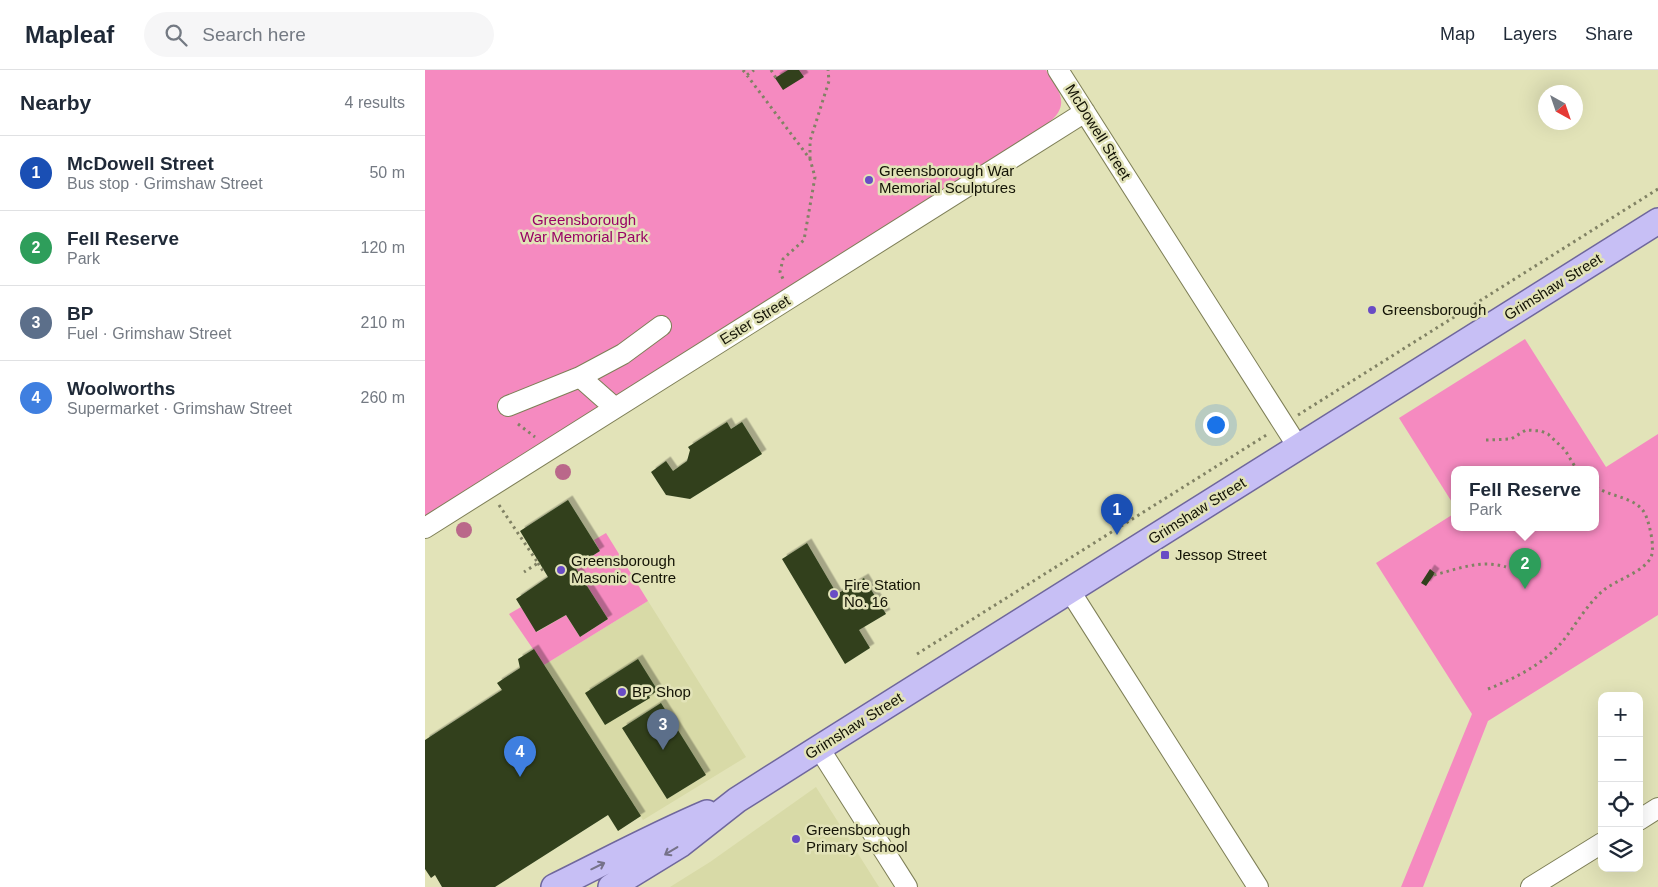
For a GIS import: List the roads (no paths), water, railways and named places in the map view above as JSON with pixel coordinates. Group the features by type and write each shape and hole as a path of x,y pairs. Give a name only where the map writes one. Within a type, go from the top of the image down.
{"main road":[{"name":"Grimshaw Street","path":"611,887 681,844 737,800 1658,222"},
{"name":"Grimshaw Street","path":"554,887 661,833 737,800"}],"street":[{"name":"McDowell Street","path":"1058,70 1298,448"},
{"name":"Ester Street","path":"425,528 1085,112"},
{"path":"512,414 623,354 661,326"},
{"path":"580,377 615,408"},
{"path":"1070,591 1259,887"},
{"path":"819,748 907,887"},
{"path":"1643,817 1658,808"},
{"path":"1531,887 1598,845"}],"place":[{"name":"Greensborough War Memorial Sculptures","path":"869,180"},
{"name":"Greensborough","path":"1372,310"},
{"name":"McDowell Street","path":"1117,535"},
{"name":"Jessop Street","path":"1165,555"},
{"name":"Greensborough Masonic Centre","path":"561,570"},
{"name":"Fell Reserve","path":"1525,589"},
{"name":"Fire Station No. 16","path":"834,594"},
{"name":"BP Shop","path":"622,692"},
{"name":"BP","path":"663,750"},
{"name":"Woolworths","path":"520,777"},
{"name":"Greensborough Primary School","path":"796,839"}],"park label":[{"name":"Greensborough War Memorial Park","path":"584,228"}]}
